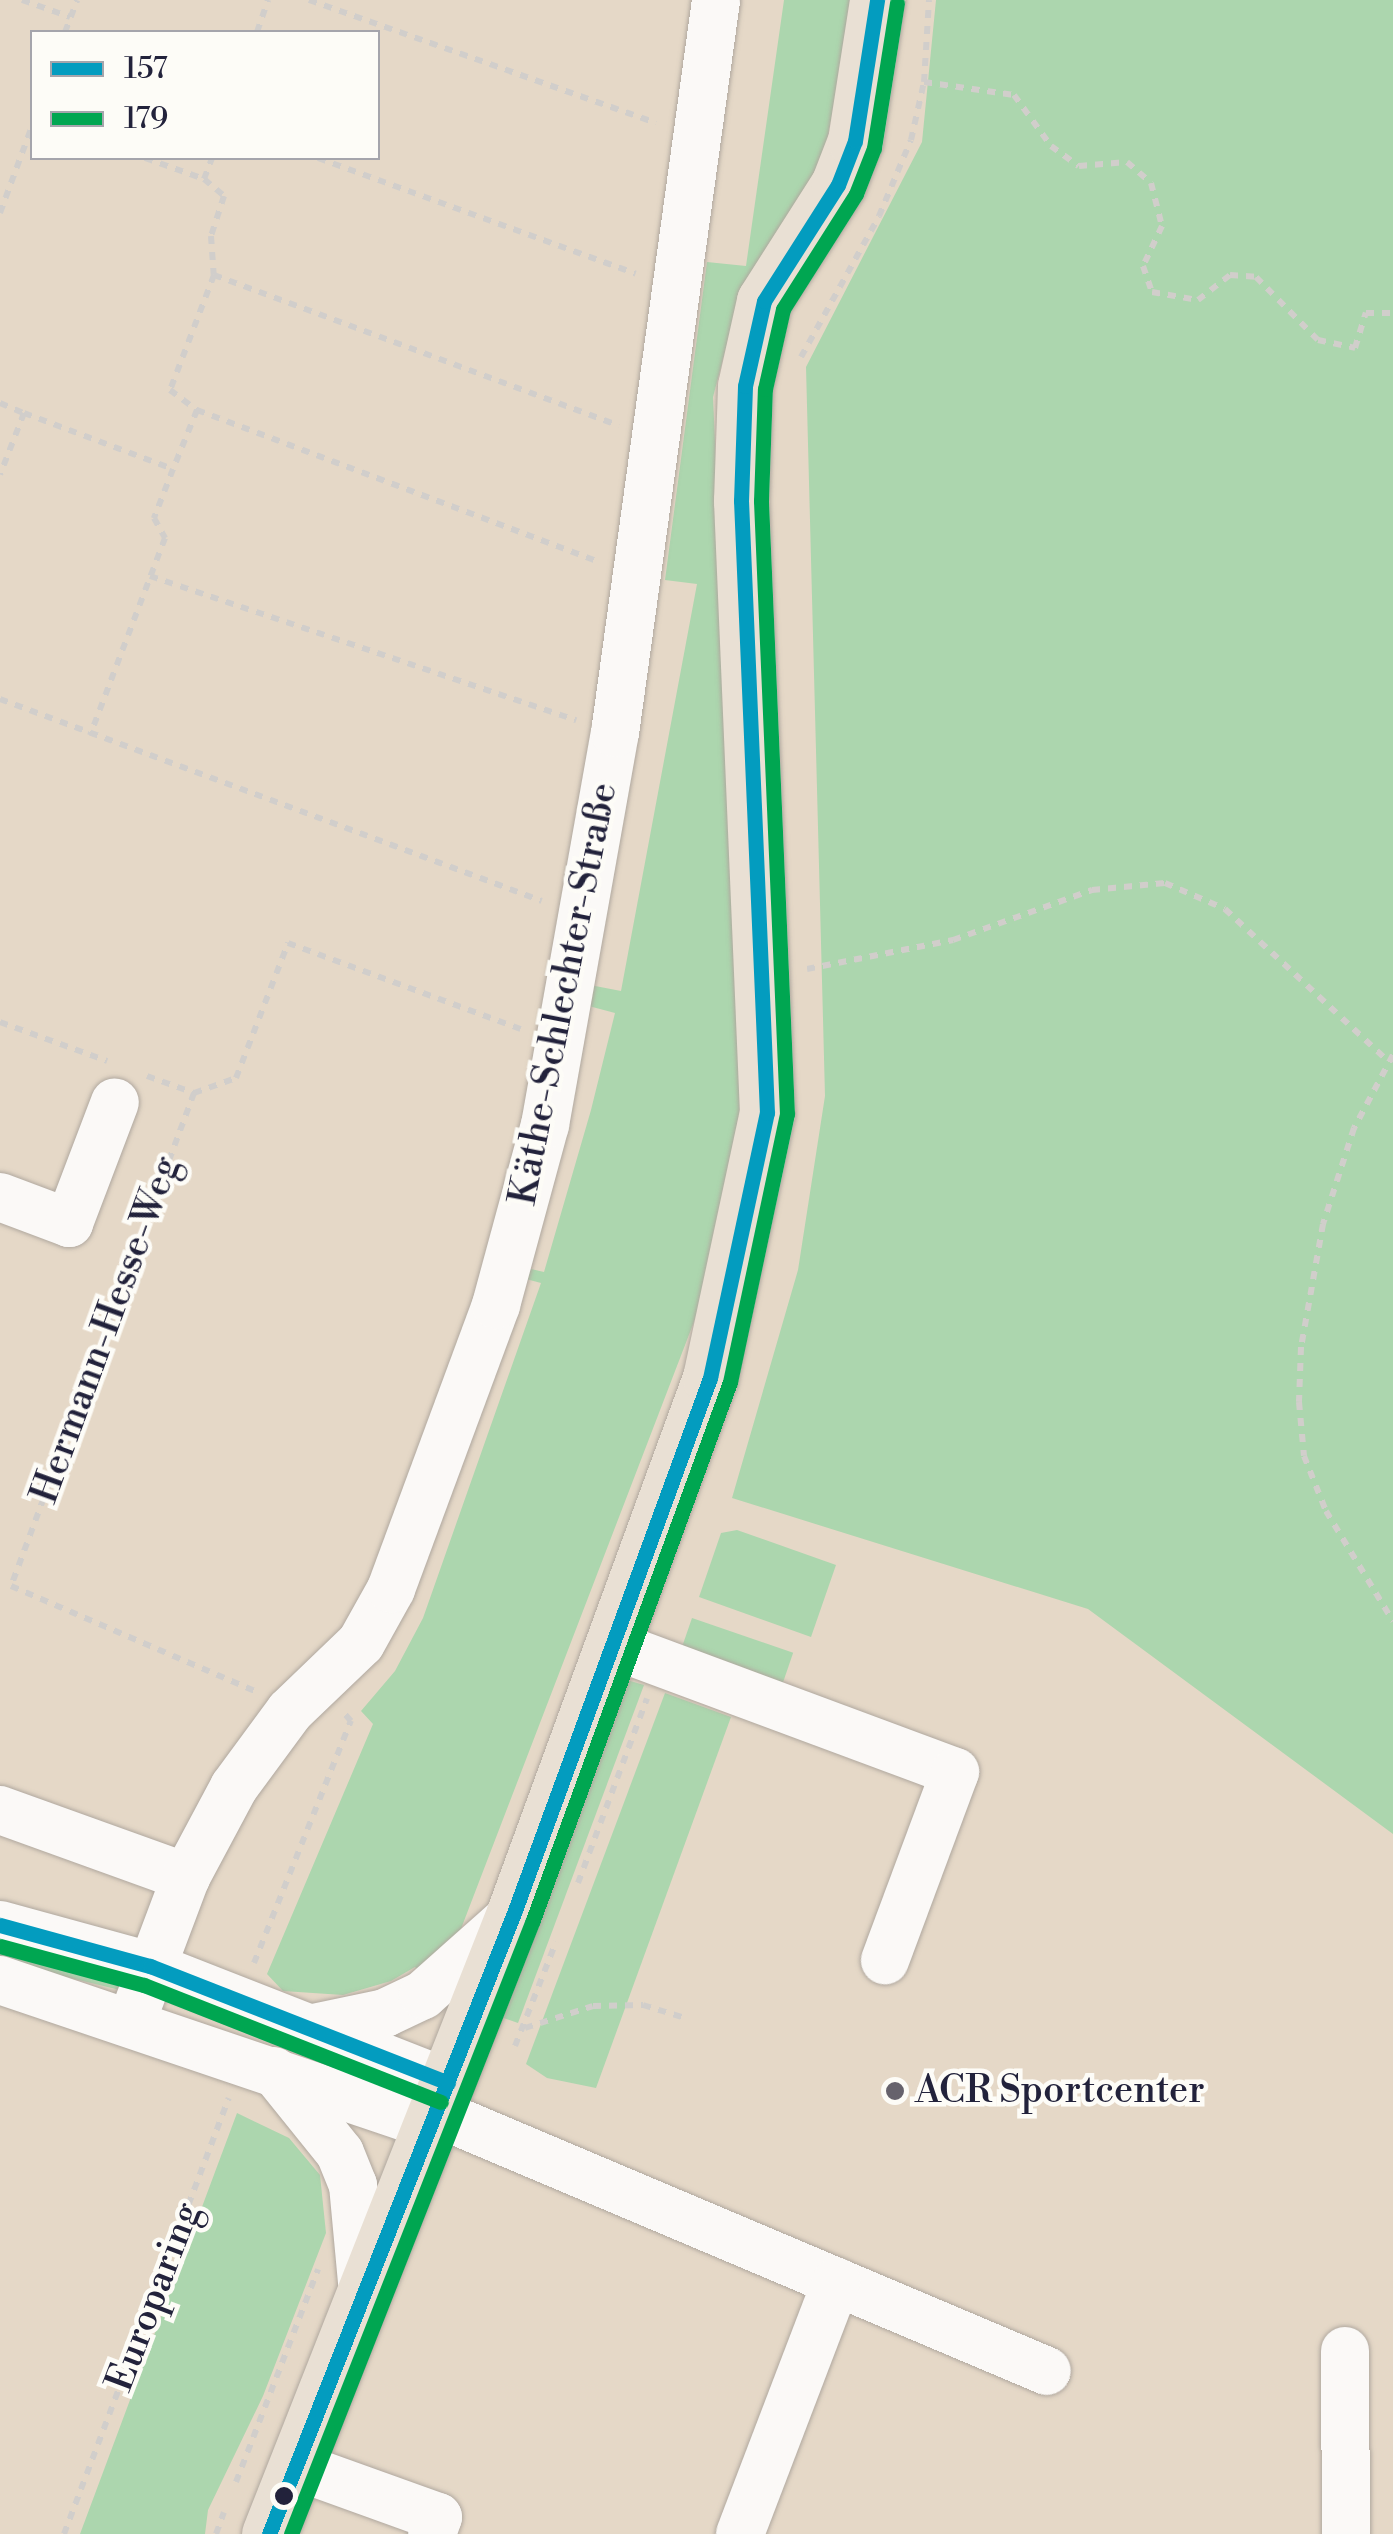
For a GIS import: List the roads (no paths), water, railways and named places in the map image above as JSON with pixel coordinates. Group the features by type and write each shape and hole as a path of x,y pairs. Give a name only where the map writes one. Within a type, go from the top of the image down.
{"main road":[{"path":"280,2512 342,2278 439,2107 710,1378 767,1113 741,501 752,343 764,301 838,185 855,142 877,0"}],"street":[{"name":"Käthe-Schlechter-Straße","path":"132,2023 186,1877 234,1787 305,1698 361,1643 391,1589 496,1305 560,1043 615,733 716,0"},
{"path":"0,1197 69,1223 127,1081"},
{"path":"611,1644 954,1772 885,1960"},
{"path":"0,1810 186,1877"},
{"path":"309,2029 386,2013 423,1995 514,1913"},
{"path":"0,1925 150,1966 309,2029 439,2107 1046,2372"},
{"path":"0,1980 258,2064 439,2107"},
{"path":"258,2064 340,2153 354,2184 342,2278"},
{"path":"740,2534 836,2282"},
{"path":"1345,2351 1346,2534"},
{"path":"280,2512 438,2517 432,2534"}],"place":[{"name":"ACR Sportcenter","path":"895,2091"}]}
